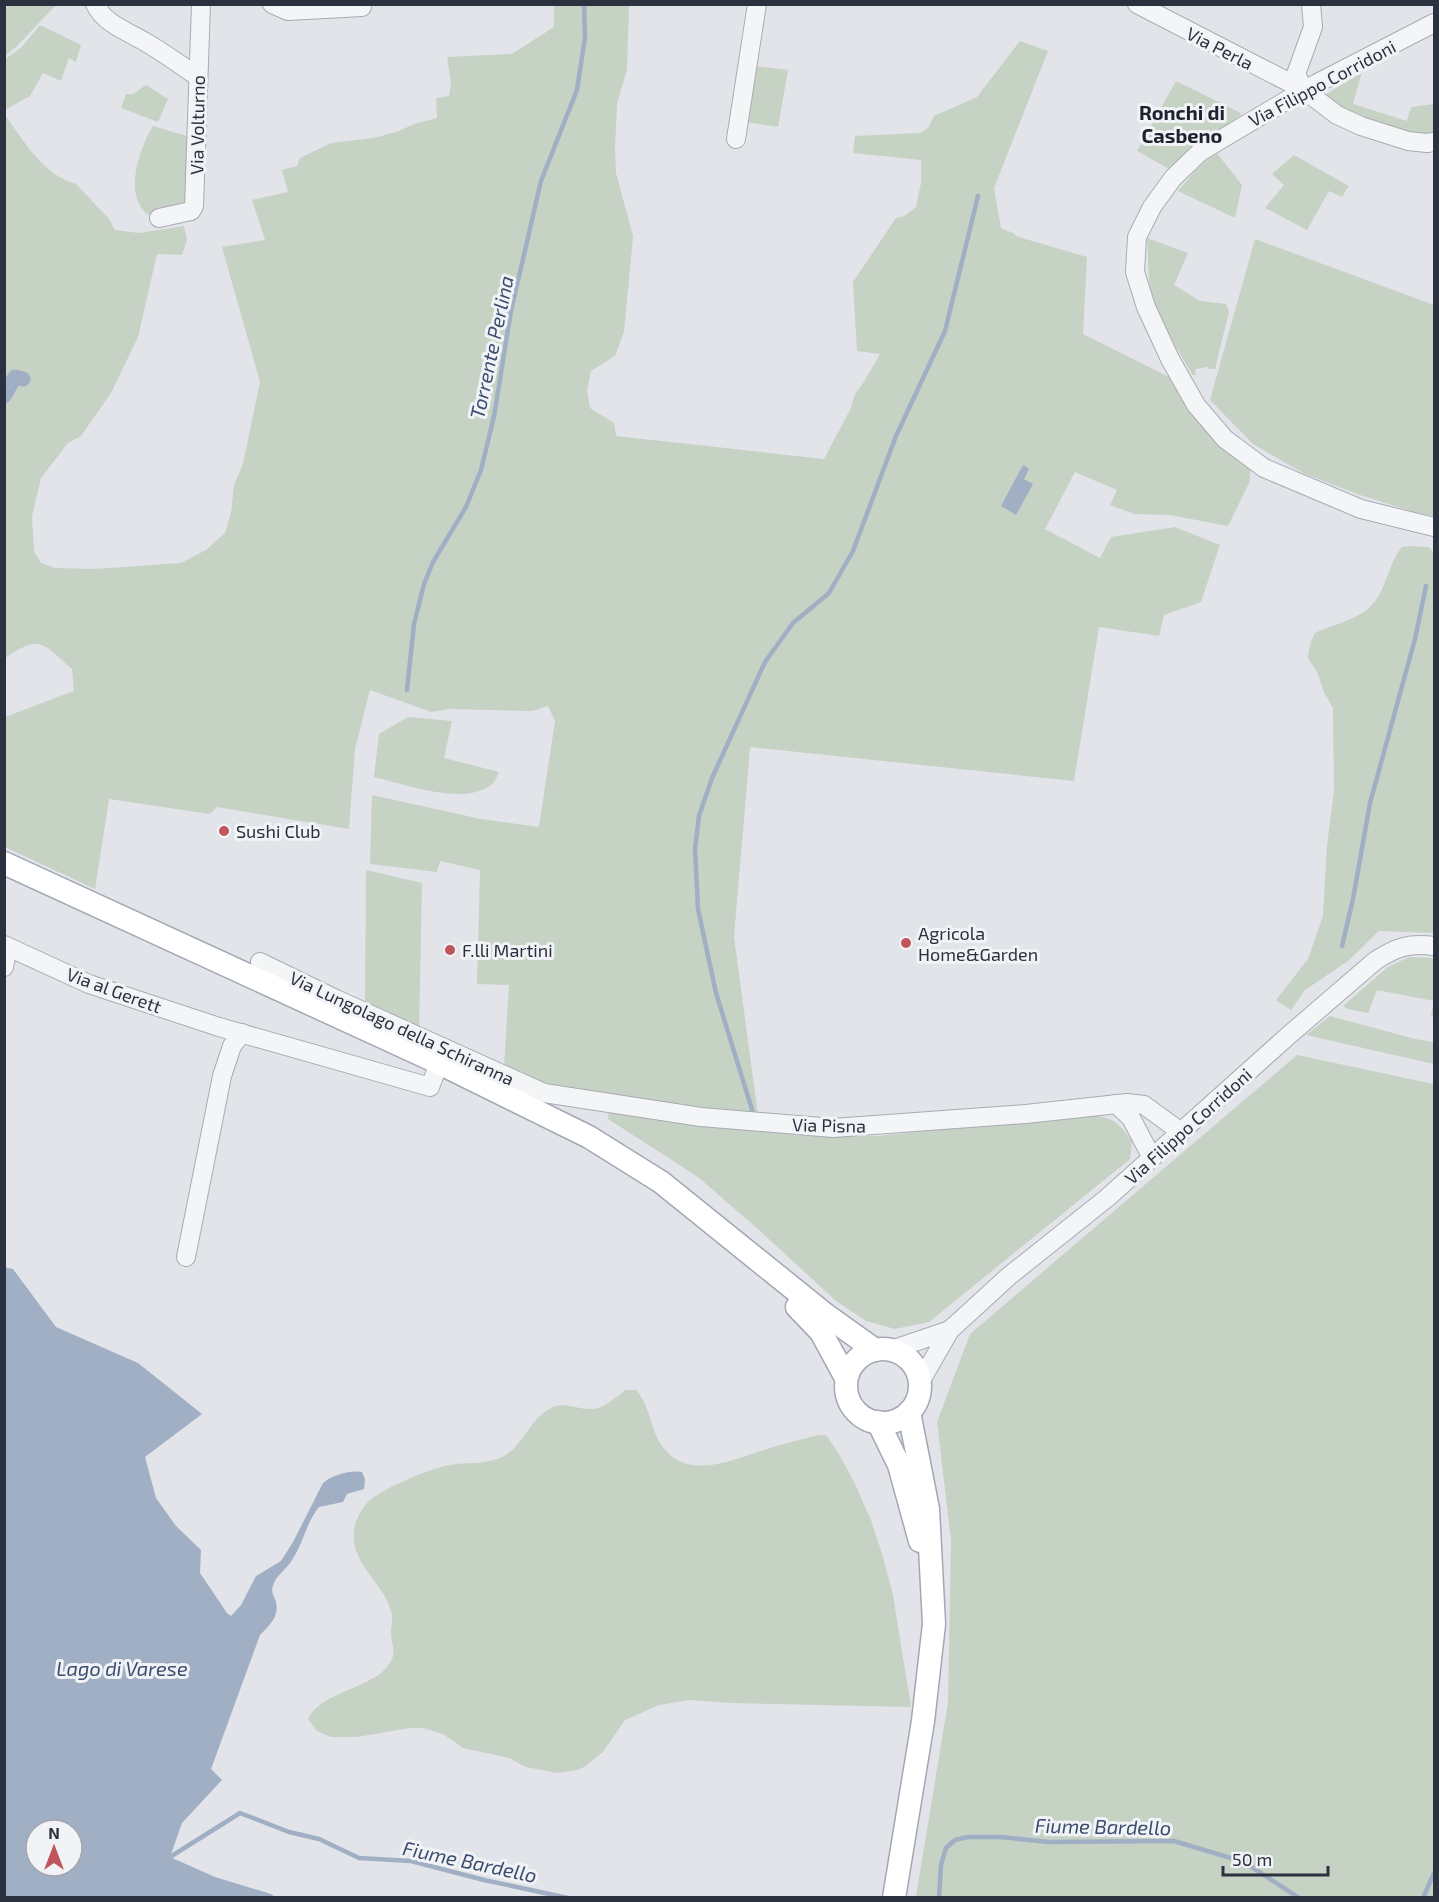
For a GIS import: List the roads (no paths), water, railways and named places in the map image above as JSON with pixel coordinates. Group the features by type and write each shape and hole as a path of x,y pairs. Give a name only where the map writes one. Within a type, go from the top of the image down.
{"main road":[{"path":"4,863 439,1063 589,1137 661,1182 826,1315 883,1350 902,1355 911,1362 920,1384 917,1399 909,1412 894,1421 878,1422 868,1420 852,1407 846,1388 846,1378 822,1332 736,1243"},
{"path":"846,1378 857,1360 883,1350"},
{"path":"894,1898 930,1671 934,1624 928,1509 909,1412"},
{"path":"878,1422 900,1466 933,1586"}],"street":[{"path":"95,4 98,11 109,22 198,76"},
{"name":"Via Volturno","path":"159,218 190,211 194,206 201,4"},
{"path":"272,4 288,11 362,8 362,4"},
{"path":"736,139 757,4"},
{"name":"Via Perla","path":"1137,4 1304,90 1337,115 1361,126 1408,141 1434,142"},
{"path":"1304,90 1296,74 1313,27 1311,4"},
{"name":"Via Filippo Corridoni","path":"1434,23 1304,90 1200,152 1173,178 1152,207 1137,237 1136,272 1146,307 1170,358 1196,405 1225,439 1264,468 1275,473 1361,509 1434,527"},
{"name":"Via Filippo Corridoni","path":"920,1384 950,1330 1009,1276 1107,1198 1375,961 1390,951 1406,945 1434,946"},
{"name":"Via al Gerett","path":"4,967 6,946 89,984 242,1033 430,1086 439,1063"},
{"name":"Via Lungolago della Schiranna","path":"260,962 544,1093"},
{"path":"186,1257 222,1076 232,1046 242,1033"},
{"name":"Via Pisna","path":"544,1093 701,1117 833,1128 1026,1114 1127,1102 1144,1105 1181,1132"},
{"path":"1116,1104 1131,1118 1152,1158"},
{"name":"Via Filippo Corridoni","path":"883,1350 950,1330"}],"water":[{"path":"1023,465 1029,469 1024,479 1033,484 1016,515 1001,506"},
{"name":"Lago di Varese","path":"4,1267 13,1269 56,1327 138,1363 202,1414 145,1457 156,1498 176,1526 201,1550 200,1573 231,1616 241,1605 256,1576 281,1561 323,1483 336,1475 362,1472 365,1479 364,1489 347,1494 343,1502 319,1507 290,1563 274,1582 272,1591 277,1610 276,1615 260,1635 211,1769 222,1780 182,1823 170,1857 215,1877 275,1897 5,1897"}],"waterway":[{"name":"Torrente Perlina","path":"407,690 414,624 424,584 433,562 466,507 481,470 494,416 511,311 541,181 577,90 585,37 584,4"},
{"path":"754,1116 716,993 698,909 695,849 699,816 712,778 765,662 793,623 829,593 853,551 896,436 945,331 978,196"},
{"path":"4,396 15,377 23,379"},
{"path":"1342,946 1370,803 1415,639 1426,586"},
{"name":"Fiume Bardello","path":"170,1857 240,1813 289,1832 319,1839 359,1858 411,1861 568,1898"},
{"name":"Fiume Bardello","path":"939,1898 941,1865 946,1848 955,1840 968,1837 1000,1837 1049,1842 1174,1841 1244,1862 1299,1898"},
{"name":"Fiume Bardello","path":"1423,1898 1434,1873"}],"place":[{"name":"Sushi Club","path":"224,831"},
{"name":"Agricola Home&Garden","path":"906,943"},
{"name":"F.lli Martini","path":"450,950"}],"district":[{"name":"Ronchi di Casbeno","path":"1182,124"}]}
